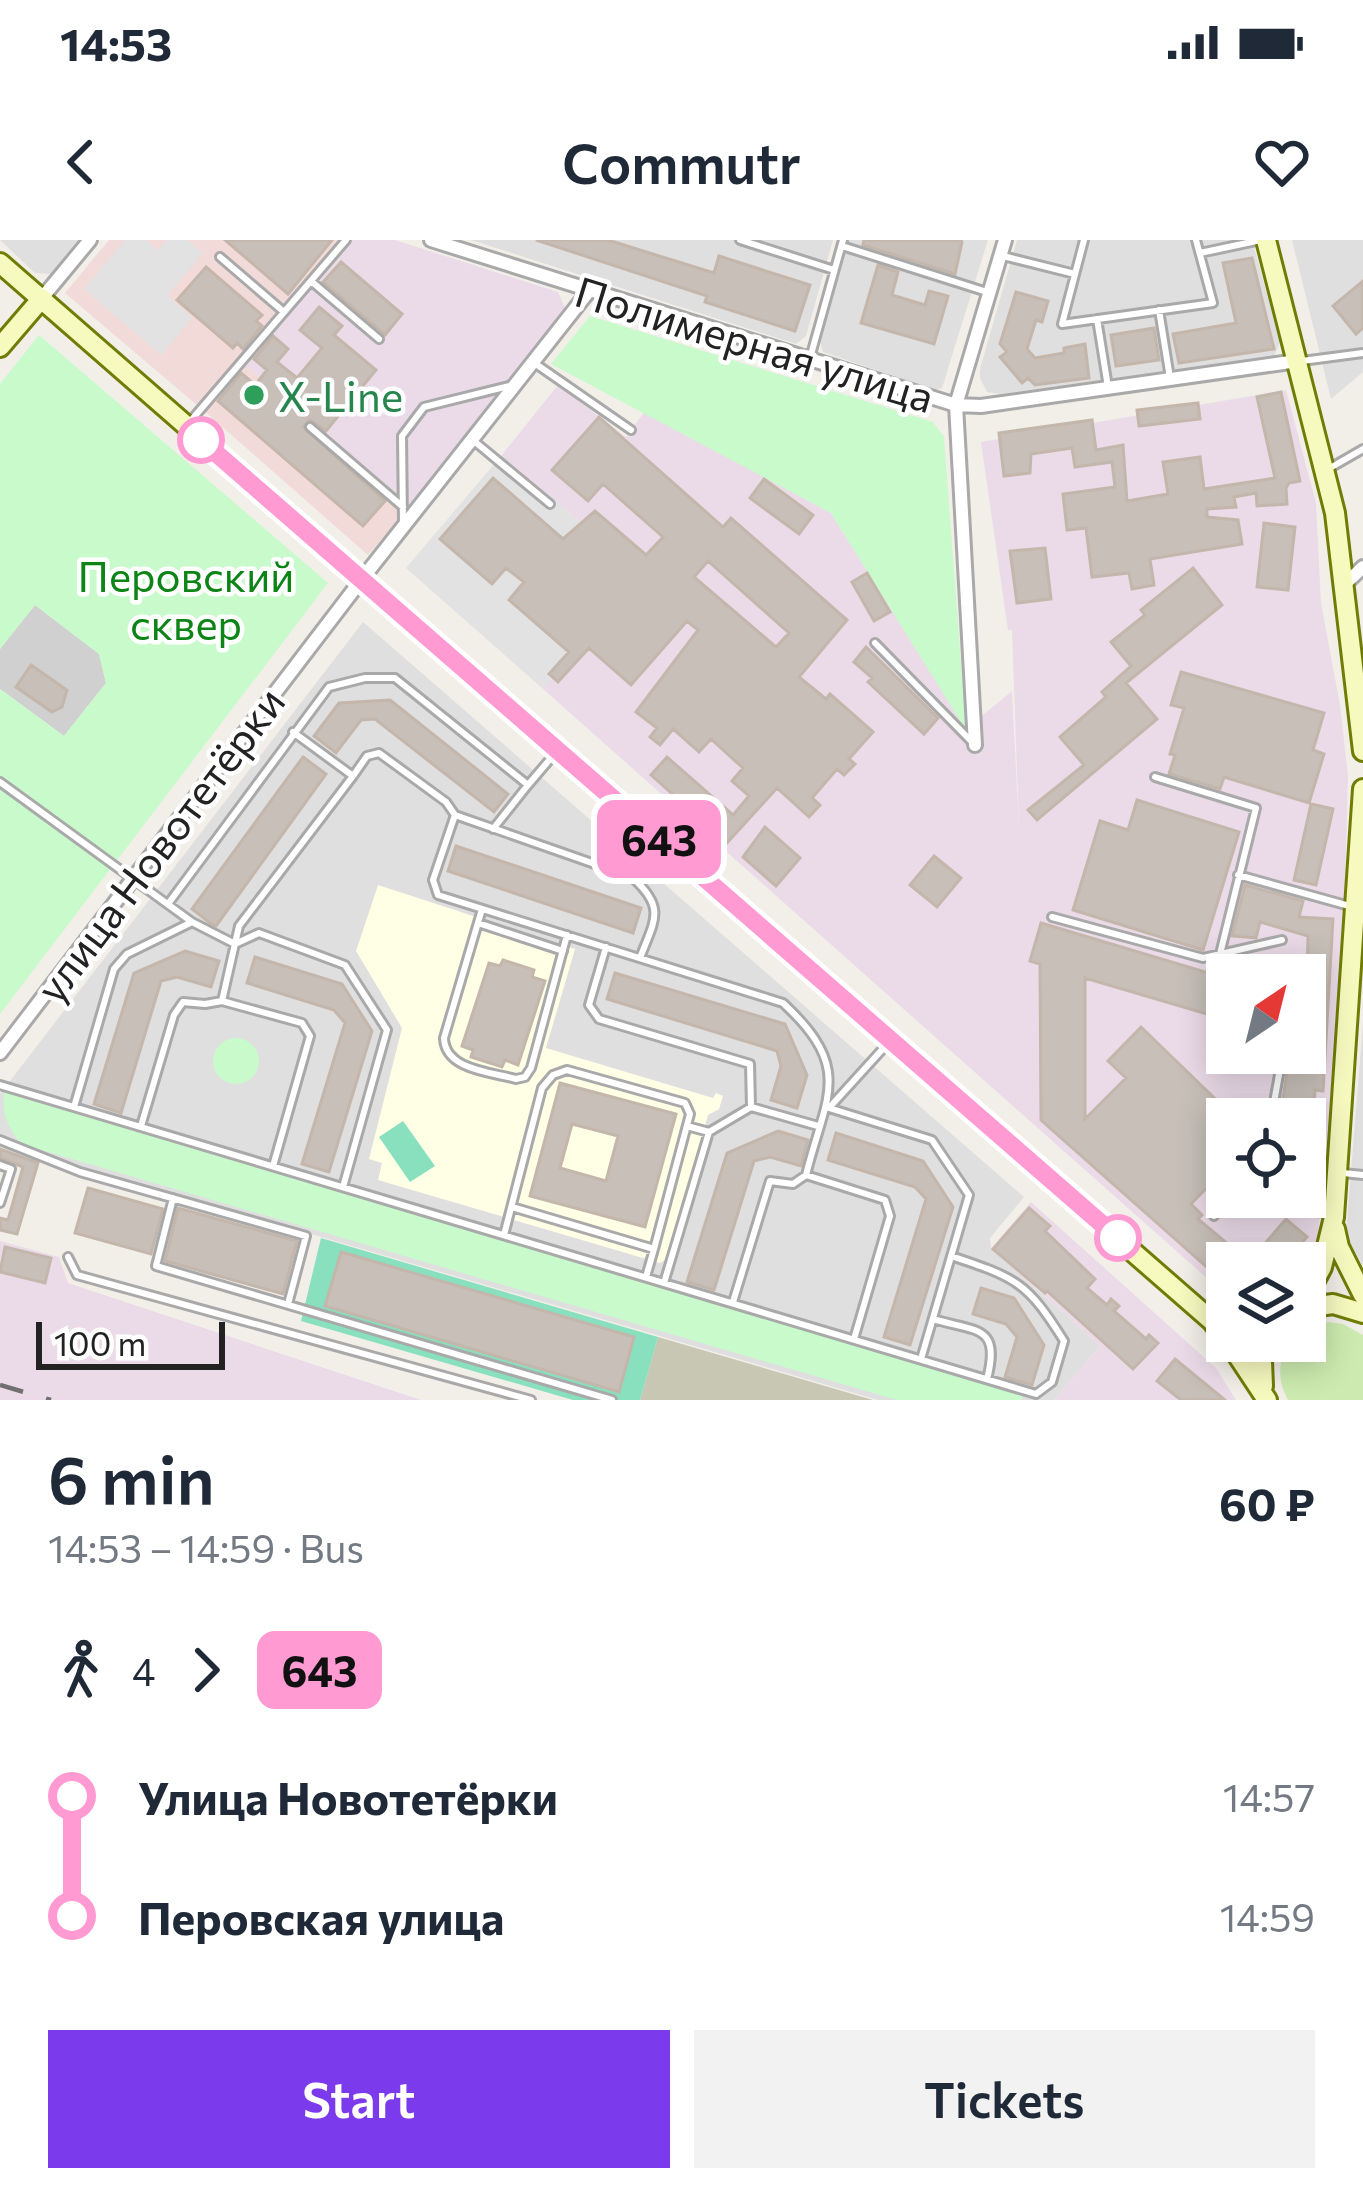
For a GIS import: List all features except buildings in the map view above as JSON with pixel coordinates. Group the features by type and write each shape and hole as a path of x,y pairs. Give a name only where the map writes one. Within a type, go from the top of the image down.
{"main road":[{"path":"1263,240 1326,470 1346,584 1356,612 1363,751"},
{"path":"0,263 1206,1312"},
{"path":"0,347 41,298"},
{"path":"1326,1250 1334,1215 1358,951 1363,789"},
{"path":"1334,1215 1339,1247 1363,1295"},
{"path":"1326,1305 1363,1313"},
{"path":"1242,1362 1266,1398"},
{"path":"1262,1362 1266,1398"}],"street":[{"path":"41,298 91,240"},
{"name":"Полимерная улица","path":"431,240 956,405 981,406 1297,361"},
{"path":"975,745 956,405 1005,240"},
{"name":"улица Новотетёрки","path":"0,1053 589,291"},
{"path":"1346,584 1363,567"}],"lane":[{"path":"186,427 346,240"},
{"path":"740,240 835,270"},
{"path":"1084,240 1062,324 1213,303 1196,240"},
{"path":"1199,253 1263,240"},
{"path":"809,361 843,243 990,292"},
{"path":"1000,256 1075,274"},
{"path":"220,257 284,312"},
{"path":"310,280 379,338"},
{"path":"1159,310 1170,380"},
{"path":"1096,319 1108,388"},
{"path":"1297,361 1363,353"},
{"path":"533,362 631,430"},
{"path":"404,527 402,436 424,407 517,384"},
{"path":"310,427 404,508"},
{"path":"472,440 550,504"},
{"path":"1326,470 1363,449"},
{"path":"875,643 975,745"},
{"path":"168,904 329,687 365,678 395,678 528,785"},
{"path":"293,732 353,776"},
{"path":"493,829 558,750"},
{"path":"222,1000 239,926 367,756 380,753 446,802 455,815 632,877 653,896 656,915 640,958"},
{"path":"1155,777 1256,808 1220,954 1282,940"},
{"path":"0,782 192,922 235,944"},
{"path":"455,815 433,880 438,895 783,1003 811,1029 830,1069 829,1108"},
{"path":"1238,875 1356,908"},
{"path":"482,909 444,1038 453,1061 516,1079 525,1077 567,935"},
{"path":"1052,917 1206,957"},
{"path":"74,1107 114,969 127,954 192,922"},
{"path":"478,923 563,951"},
{"path":"235,944 259,933 345,964 388,1030 343,1187"},
{"path":"606,947 589,1005 598,1019 750,1064 752,1107"},
{"path":"141,1126 174,1015 183,1002 222,1000 302,1024 310,1036 273,1166"},
{"path":"732,1303 770,1181 793,1184 806,1175 818,1126 829,1108 890,1040"},
{"path":"504,1235 542,1088 553,1075 567,1070 686,1102 687,1126 646,1277"},
{"path":"0,1084 988,1379 1033,1397 1052,1382 1064,1341 1040,1303 1009,1275 951,1256"},
{"path":"664,1283 709,1132 752,1107 818,1126"},
{"path":"829,1108 932,1140 969,1195 920,1359"},
{"path":"687,1126 709,1132"},
{"path":"0,1140 80,1172 306,1236 288,1304"},
{"path":"0,1165 11,1169 0,1203"},
{"path":"1337,1172 1363,1174"},
{"path":"806,1175 885,1200 890,1216 854,1339"},
{"path":"173,1198 156,1266 612,1400"},
{"path":"512,1207 654,1249"},
{"path":"1326,1214 1334,1215"},
{"path":"68,1257 77,1275 531,1400"},
{"path":"933,1319 990,1340 994,1352 988,1379"},
{"path":"573,1400 577,1390"}],"shaded area":[{"path":"0,240 78,240 51,274 35,273"},
{"path":"109,240 340,240 198,406 65,293"},
{"path":"125,240 146,240 158,250 167,240 188,240 203,253 167,296 192,318 161,355 84,289"},
{"path":"350,240 395,240 558,292 565,308 409,508 243,363"},
{"path":"471,240 833,240 806,336 796,344"},
{"path":"849,240 988,240 942,388 936,390 823,352 820,341"},
{"path":"1017,240 1252,240 1280,342 1274,356 1001,394 987,392 980,369"},
{"path":"1292,240 1363,240 1363,372 1331,399"},
{"path":"243,363 409,508 368,555 203,410"},
{"path":"558,385 626,437 645,411 831,513 966,729 1012,691 1019,829 1012,630 1008,630 981,442 1286,390 1316,503 1321,603 1348,776 1343,956 1326,1146 1326,1098 1206,1098 1206,1218 1320,1218 1317,1242 1206,1242 1206,1277 543,689 640,571 501,456"},
{"path":"501,456 640,571 543,689 406,568"},
{"path":"35,605 99,654 106,683 64,736 0,689 0,649"},
{"path":"363,622 1024,1197 990,1238 991,1248 1100,1346 1054,1400 878,1400 45,1156 0,1137 0,1094"},
{"path":"378,885 575,949 546,1048 713,1098 716,1093 723,1096 719,1109 708,1115 667,1259 660,1263 378,1180 382,1163 369,1159 402,1028 356,951"},
{"path":"1363,1022 1363,1266 1346,1235"},
{"path":"1031,1202 1216,1368 1236,1400 1054,1400 1100,1346 991,1248"},
{"path":"0,1241 59,1257 68,1283 421,1400 0,1400"},
{"path":"658,1337 873,1400 640,1400"}],"green space":[{"path":"590,316 933,422 944,437 966,730 831,513 551,364"},
{"name":"Перовский сквер","path":"39,335 328,583 0,1014 0,689 64,736 106,683 99,654 35,605 0,649 0,384"},
{"path":"236,1038 252,1045 259,1061 252,1077 236,1084 220,1077 213,1061 220,1045"},
{"path":"5,1091 1023,1394 1021,1400 897,1400 21,1144 6,1119"},
{"path":"403,1121 435,1166 410,1182 379,1137"},
{"path":"321,1238 658,1337 640,1400 573,1400 301,1321"},
{"path":"1326,1323 1343,1324 1363,1335 1363,1400 1288,1400 1282,1362 1326,1362"}],"railway":[{"path":"0,1385 51,1400"}],"bus line":[{"name":"643","path":"201,440 1118,1238"}],"place":[{"name":"X-Line","path":"254,395"}]}
